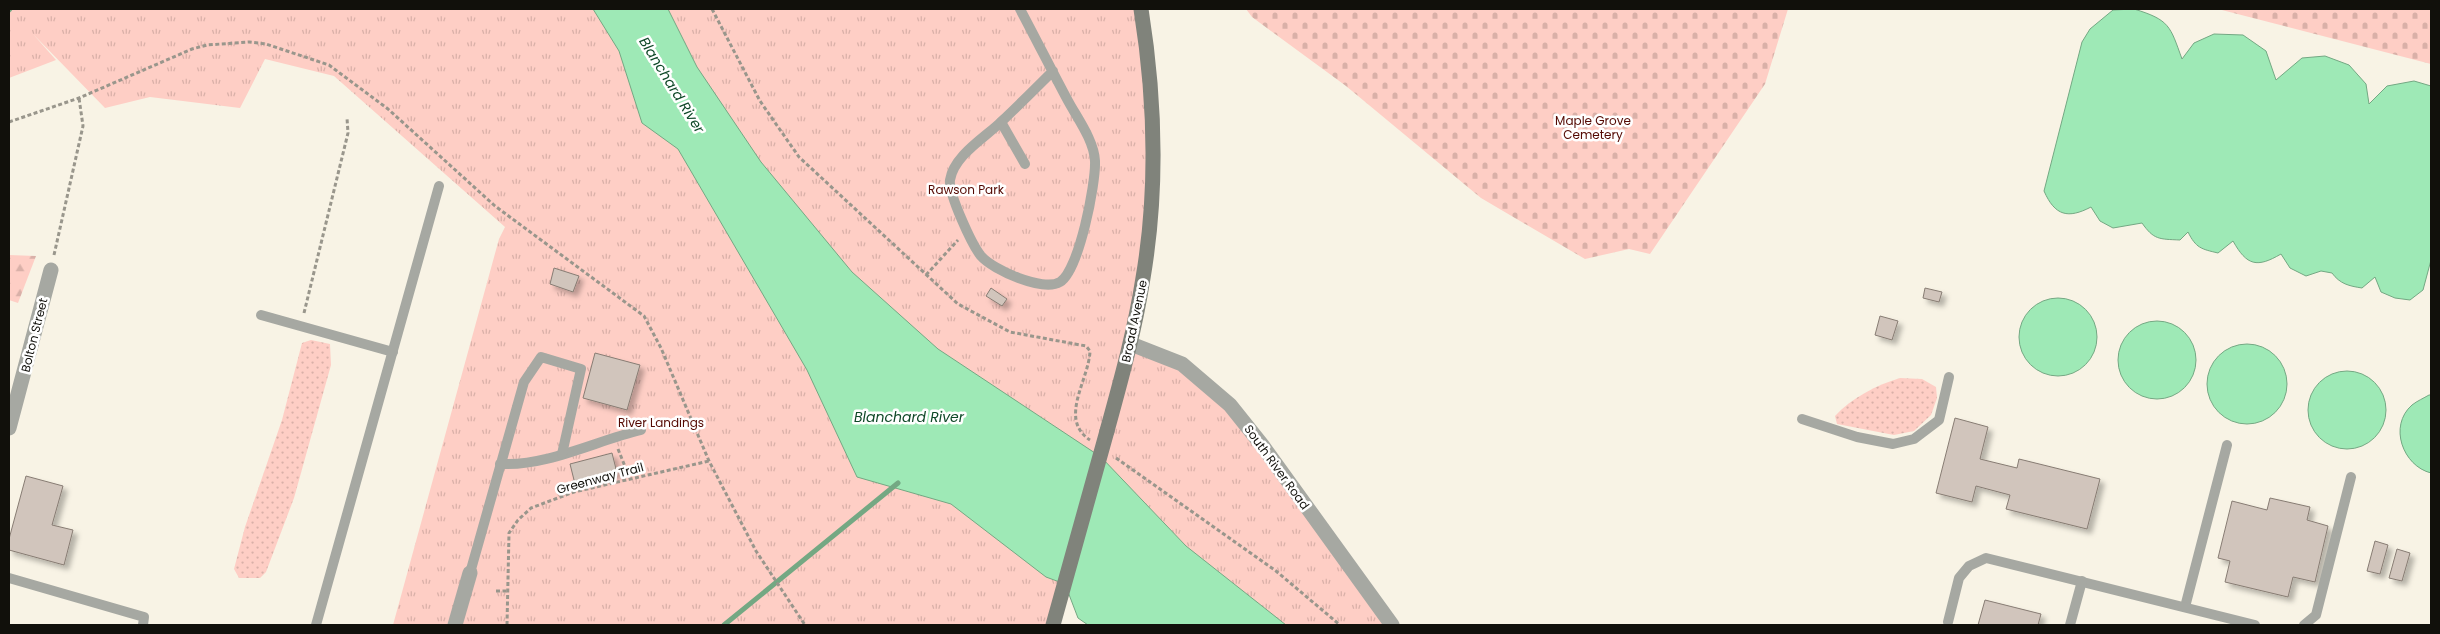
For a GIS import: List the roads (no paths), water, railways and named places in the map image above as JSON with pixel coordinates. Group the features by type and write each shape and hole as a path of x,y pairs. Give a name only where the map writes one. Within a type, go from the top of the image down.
{"main road":[{"name":"Broad Avenue","path":"1053,625 1131,344 1143,278 1152,176 1150,86 1141,9"}],"street":[{"name":"Bolton Street","path":"9,428 51,270"},
{"name":"South River Road","path":"1131,344 1182,364 1230,405 1262,445 1392,625"},
{"path":"455,625 470,574"}],"lane":[{"path":"1020,9 1053,71 1091,144 1095,161 1089,208 1075,261 1068,275 1060,282 1044,286 1011,276 981,257 954,202 950,180 955,167 964,155 1002,122 1053,71"},
{"path":"1002,122 1025,164"},
{"path":"316,625 439,186"},
{"path":"261,315 393,352"},
{"path":"470,574 524,382 541,357 581,369 562,454"},
{"path":"1802,419 1857,437 1893,444 1914,439 1938,420 1949,378"},
{"path":"500,464 518,465 641,430"},
{"path":"2185,606 2227,445"},
{"path":"2304,625 2316,615 2351,477"},
{"path":"1948,622 1959,578 1969,566 1986,558 2185,606 2255,625"},
{"path":"9,578 144,617 143,625"},
{"path":"2070,625 2082,581"}],"water":[{"name":"Blanchard River","path":"593,9 668,9 697,67 761,162 852,272 938,349 1101,457 1186,546 1286,625 1088,625 1078,618 1065,584 1046,577 951,504 857,477 807,370 678,149 642,123 619,51"},
{"path":"2134,9 2155,17 2167,26 2182,59 2194,43 2214,34 2243,35 2266,51 2276,80 2302,58 2325,56 2349,65 2366,84 2369,104 2387,86 2414,81 2431,86 2431,260 2423,290 2410,300 2395,298 2381,292 2375,277 2362,288 2345,284 2332,273 2321,271 2306,276 2290,268 2281,254 2259,263 2253,262 2243,256 2233,241 2218,253 2200,247 2188,232 2180,240 2162,239 2150,233 2142,223 2113,228 2100,221 2091,207 2069,214 2063,213 2053,206 2044,191 2082,42 2090,29 2113,10"},
{"path":"2058,298 2073,301 2086,309 2094,322 2097,337 2094,352 2086,365 2073,373 2058,376 2043,373 2030,365 2022,352 2019,337 2022,322 2030,309 2043,301"},
{"path":"2157,321 2172,324 2185,332 2193,345 2196,360 2193,375 2185,388 2172,396 2157,399 2142,396 2129,388 2121,375 2118,360 2121,345 2129,332 2142,324"},
{"path":"2239,344 2255,344 2276,355 2287,376 2287,392 2276,413 2255,424 2239,424 2225,418 2213,406 2207,392 2207,376 2213,362 2225,350"},
{"path":"2347,371 2362,374 2375,382 2383,395 2386,410 2383,425 2375,438 2362,446 2347,449 2332,446 2319,438 2311,425 2308,410 2311,395 2319,382 2332,374"},
{"path":"2431,395 2431,473 2421,469 2406,454 2400,434 2405,414 2412,405"}],"waterway":[{"path":"724,625 898,483"}],"park label":[{"name":"Maple Grove Cemetery","path":"1593,127"},
{"name":"Rawson Park","path":"966,189"},
{"name":"River Landings","path":"661,422"}]}
